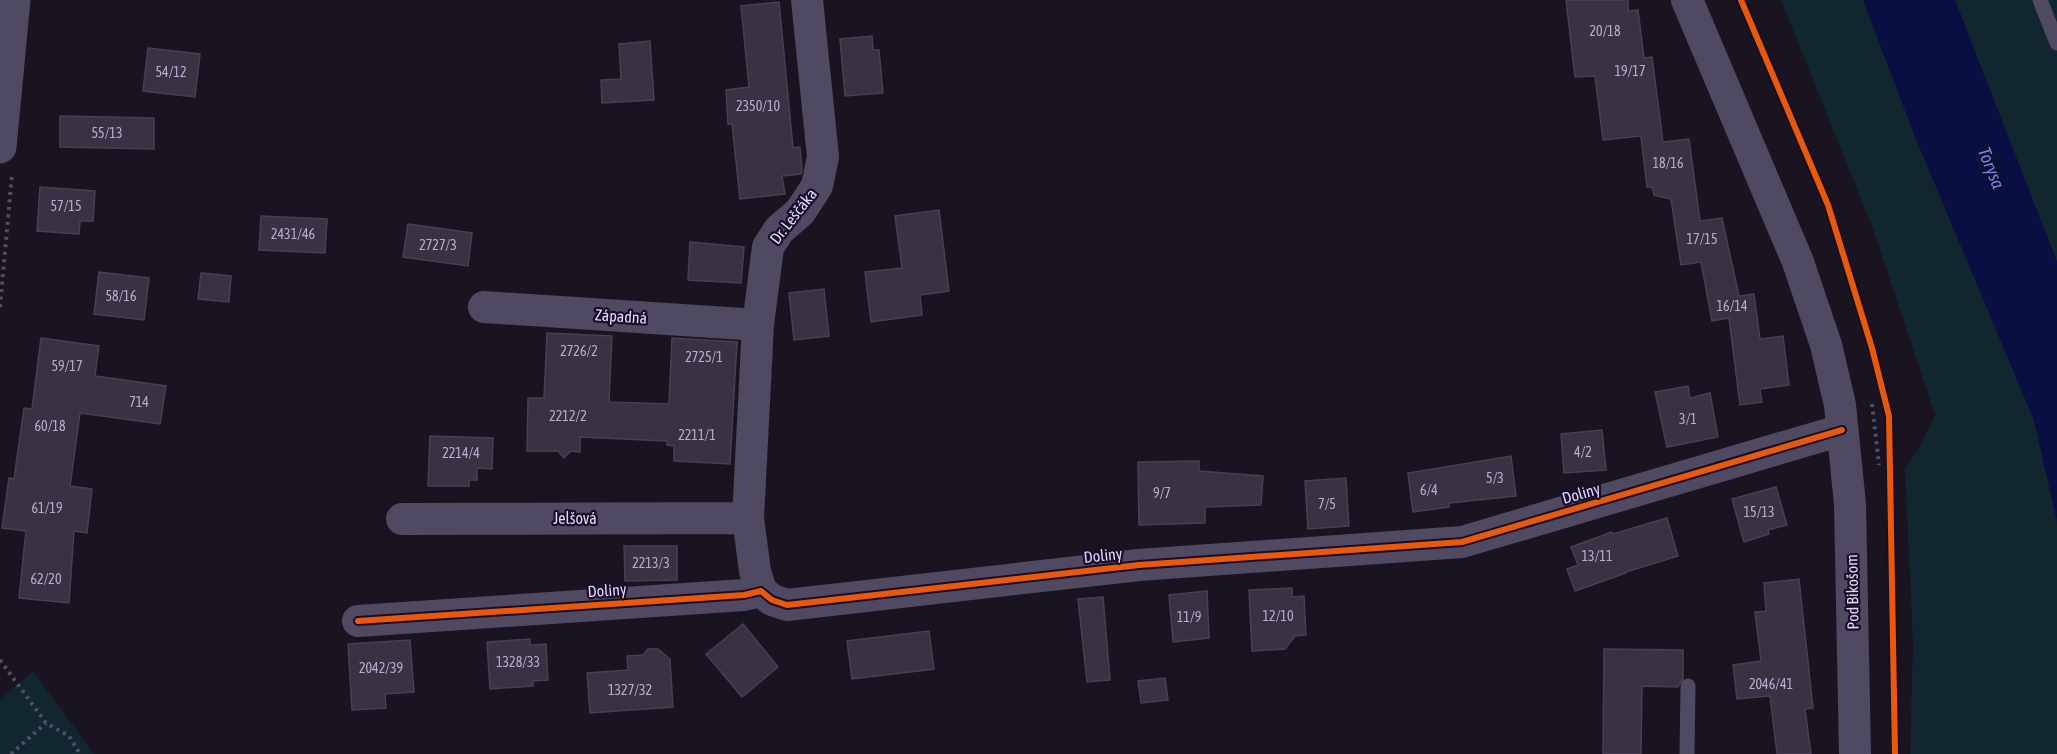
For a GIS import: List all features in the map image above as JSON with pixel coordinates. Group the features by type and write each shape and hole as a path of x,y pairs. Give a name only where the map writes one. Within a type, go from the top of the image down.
{"street":[{"path":"0,147 14,0"},
{"name":"Dr. Leščáka","path":"761,591 754,571 748,518 758,325 768,247 779,230 800,212 817,186 823,157 807,0"},
{"path":"1687,0 1739,119 1812,300 1840,405 1842,430"},
{"name":"Západná","path":"484,308 758,325"},
{"name":"Doliny","path":"358,621 732,595 761,591 772,600 787,605 1139,565 1462,542 1842,430"},
{"name":"Pod Bikošom","path":"1842,430 1850,504 1855,754"},
{"name":"Jelšová","path":"402,519 748,518"}],"lane":[{"path":"2040,0 2057,43"},
{"path":"1687,754 1688,686"}],"path":[{"path":"0,660 46,723 69,736 80,754"},
{"path":"10,754 46,723"}],"shaded area":[{"path":"1781,0 1863,0 1916,139 2034,420 2057,521 2057,754 1910,754 1913,643 1905,468 1920,446 1935,415 1873,229"},
{"path":"1955,0 2057,0 2057,262"},
{"path":"33,671 94,754 0,754 0,700"}],"water":[{"name":"Torysa","path":"1863,0 1955,0 2057,262 2057,521 2034,420 1916,139"}],"building":[{"path":"1566,0 1628,0 1628,11 1638,10 1644,58 1652,57 1663,142 1689,139 1700,221 1722,218 1739,296 1754,294 1760,339 1783,336 1789,385 1760,389 1762,402 1740,405 1729,318 1712,321 1701,262 1681,265 1671,199 1654,195 1652,187 1647,187 1641,136 1603,140 1595,76 1575,77"},
{"path":"779,2 793,148 800,147 802,170 801,174 782,176 785,194 740,199 732,124 728,124 726,90 749,87 741,6"},
{"path":"872,36 873,50 879,50 883,93 845,96 840,39"},
{"path":"650,41 654,100 602,103 601,80 621,79 619,44"},
{"path":"148,48 200,54 195,97 143,91"},
{"path":"60,116 154,118 154,149 60,147"},
{"path":"40,187 95,191 93,221 80,221 79,234 37,231"},
{"path":"939,210 949,291 920,295 922,315 871,322 865,272 902,268 895,216"},
{"path":"261,216 327,219 325,253 259,250"},
{"path":"408,224 472,233 468,266 403,257"},
{"path":"690,242 744,247 741,283 688,280"},
{"path":"99,272 149,278 144,320 94,314"},
{"path":"201,273 231,276 229,302 198,299"},
{"path":"824,289 829,336 794,340 789,293"},
{"path":"547,333 612,336 609,402 669,404 672,338 737,342 730,464 674,461 674,446 667,445 667,441 580,437 580,452 571,451 564,458 558,451 527,451 528,398 544,398"},
{"path":"41,338 99,346 95,376 166,386 160,424 80,413 70,486 92,489 87,533 74,531 69,603 19,598 26,531 2,528 9,478 14,479 24,408 32,409"},
{"path":"1688,386 1690,398 1710,393 1718,437 1667,447 1655,392"},
{"path":"1602,430 1606,470 1564,473 1561,434"},
{"path":"430,436 493,438 492,469 477,468 477,480 469,480 469,486 428,486"},
{"path":"1511,456 1516,496 1449,503 1449,507 1413,512 1408,473"},
{"path":"1199,461 1199,471 1263,476 1261,505 1205,507 1205,523 1139,525 1138,462"},
{"path":"1346,478 1349,526 1308,529 1305,481"},
{"path":"1776,487 1787,525 1768,530 1769,534 1744,542 1732,499"},
{"path":"1667,518 1678,556 1575,591 1567,569 1578,565 1571,547 1612,532 1613,534"},
{"path":"624,546 677,546 677,580 625,581"},
{"path":"1799,579 1813,708 1805,709 1811,754 1777,754 1770,696 1737,699 1733,665 1761,661 1755,612 1766,611 1764,583"},
{"path":"1292,588 1292,597 1304,596 1306,635 1295,636 1285,649 1252,651 1249,590"},
{"path":"1207,591 1209,638 1173,642 1169,595"},
{"path":"1103,597 1110,680 1087,682 1078,599"},
{"path":"743,624 778,667 742,697 706,654"},
{"path":"929,631 934,669 852,679 847,641"},
{"path":"530,639 530,645 546,644 548,680 533,681 533,686 490,689 487,642"},
{"path":"410,640 414,692 385,694 386,708 352,710 348,644"},
{"path":"648,649 658,649 670,659 673,707 590,713 587,673 628,670 627,656 643,655"},
{"path":"1604,649 1683,650 1683,678 1678,687 1642,686 1641,754 1603,754"},
{"path":"1165,678 1168,700 1141,703 1138,681"}],"cycle path":[{"path":"1741,0 1828,205 1872,348 1889,416 1895,754"},
{"path":"358,621 744,595 761,591 772,600 787,605 1139,565 1462,542 1842,430"}]}
